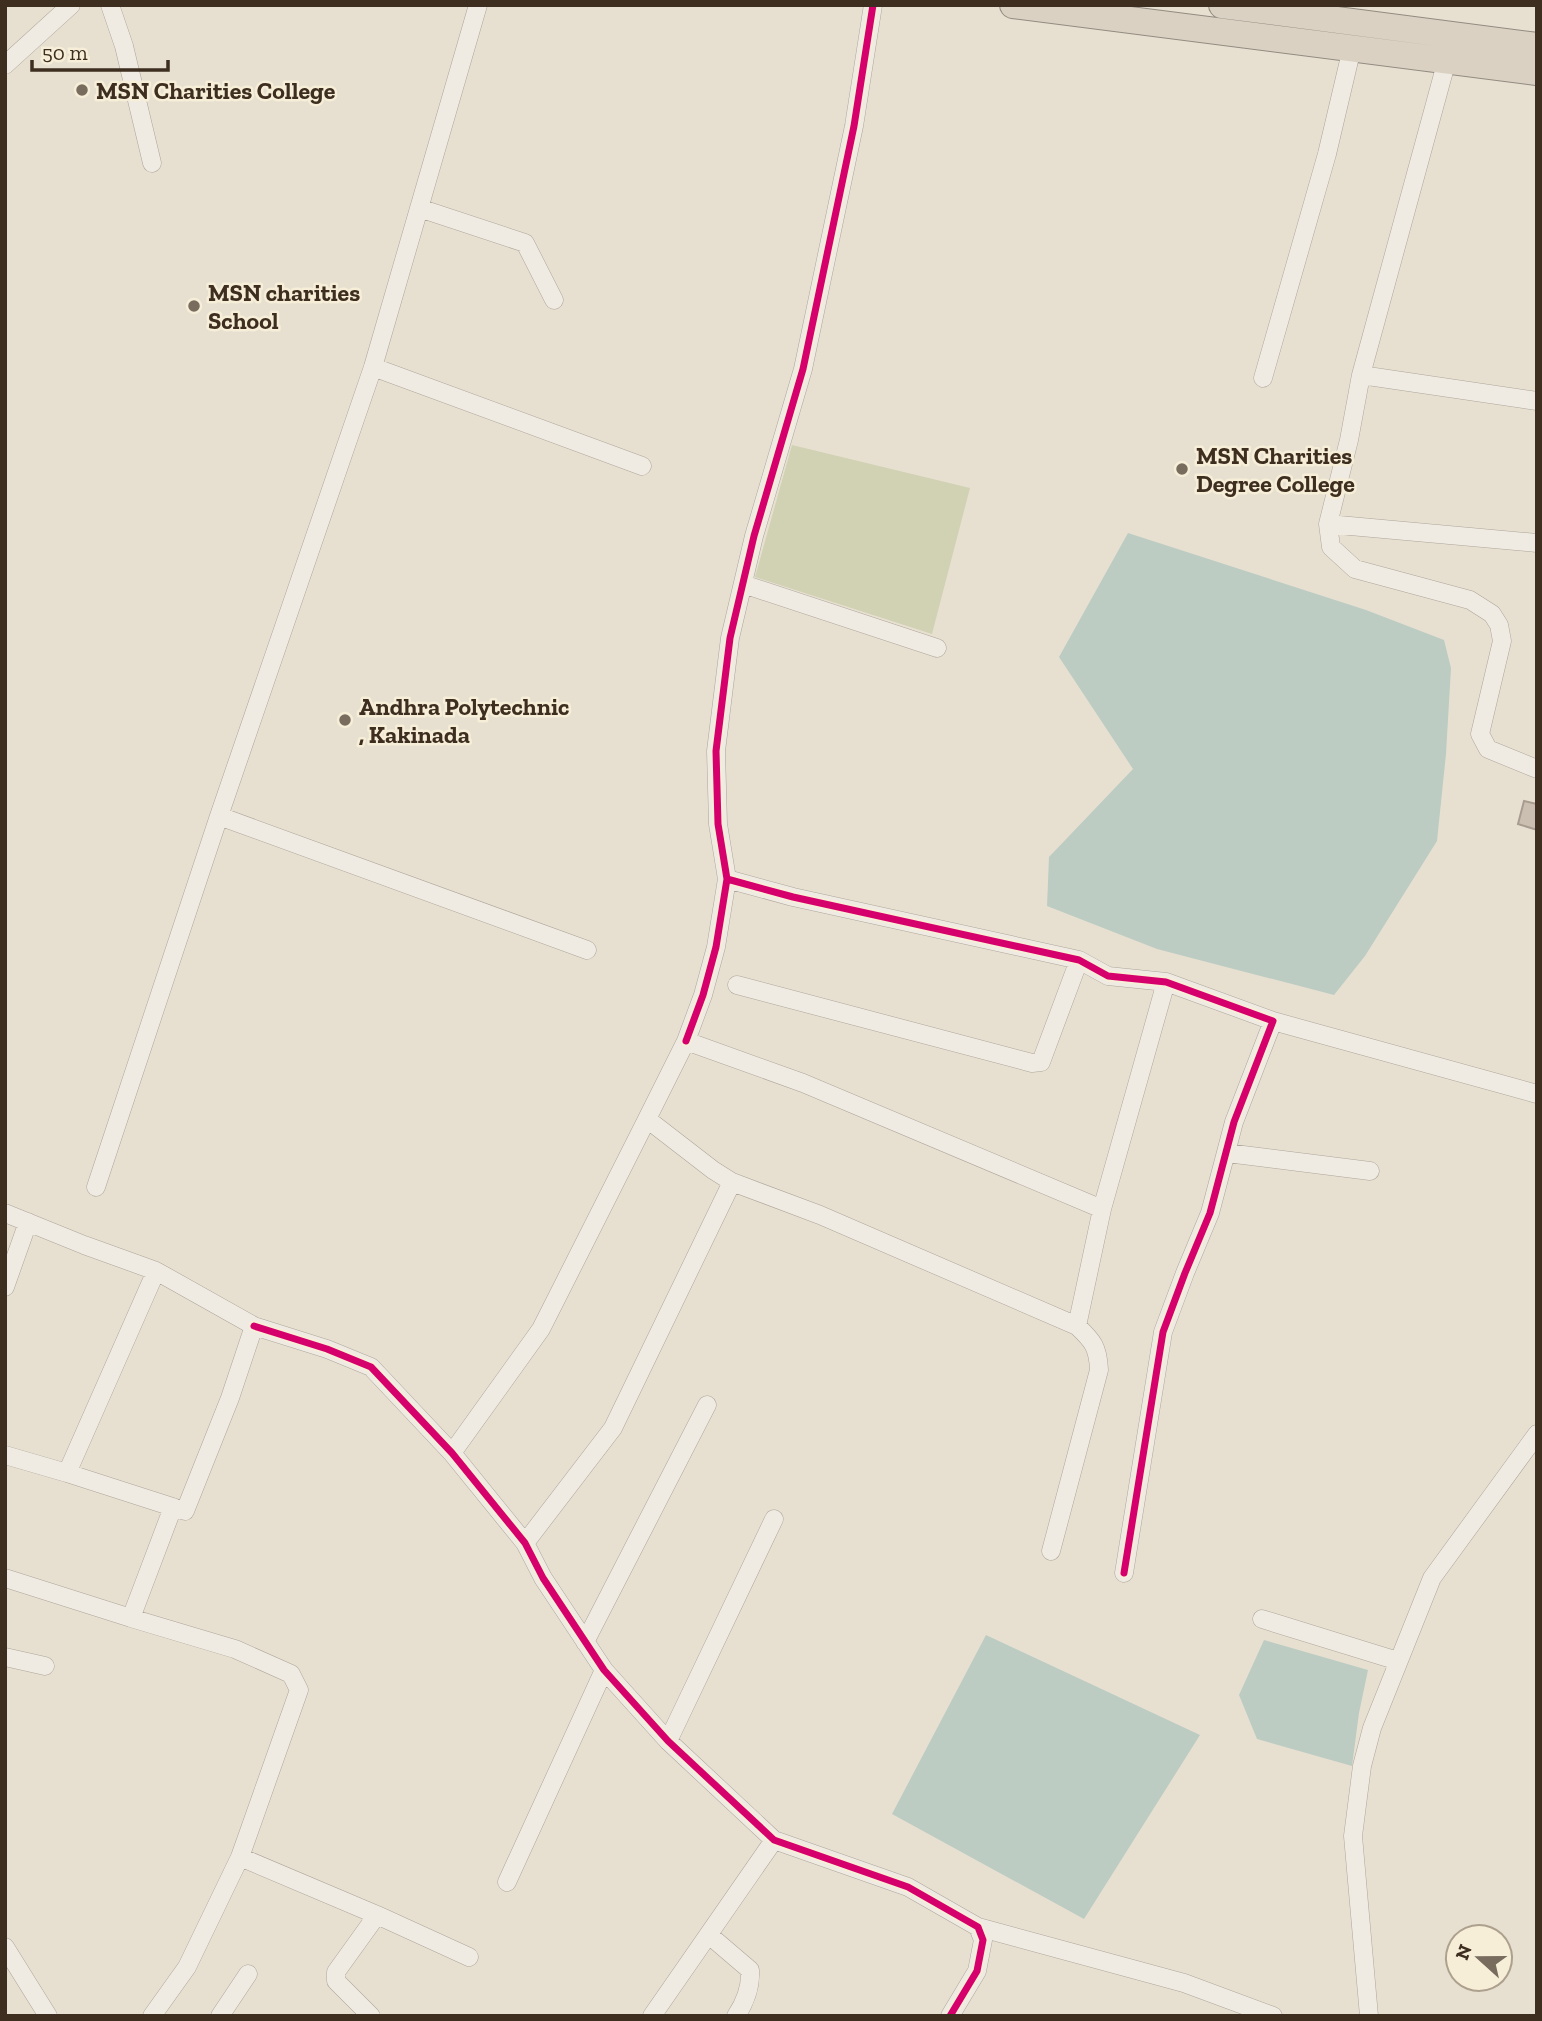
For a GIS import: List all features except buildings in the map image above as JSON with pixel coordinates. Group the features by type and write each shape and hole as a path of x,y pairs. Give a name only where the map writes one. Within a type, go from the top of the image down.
{"highway":[{"path":"1013,5 1537,72"},
{"path":"1222,5 1537,47"}],"street":[{"path":"5,65 71,5"},
{"path":"110,5 124,46 152,163"},
{"path":"96,1187 219,816 373,367 478,5"},
{"path":"452,1452 541,1329 686,1041 703,995 716,947 727,878 718,824 716,751 730,638 754,536 803,369 854,126 873,5"},
{"path":"1263,378 1327,154 1352,48"},
{"path":"1447,60 1361,375 1349,440 1328,524 1331,547 1355,569 1470,600 1492,614 1499,625 1502,641 1479,734 1488,749 1537,769"},
{"path":"419,208 525,243 554,300"},
{"path":"373,367 642,466"},
{"path":"1361,375 1537,401"},
{"path":"1328,524 1537,542"},
{"path":"743,584 937,648"},
{"path":"219,816 587,950"},
{"path":"727,878 806,900 1079,960 1108,976 1166,982 1273,1021 1537,1094"},
{"path":"737,985 1032,1063 1041,1062 1045,1055 1079,960"},
{"path":"1077,1326 1102,1209 1166,982"},
{"path":"1124,1573 1163,1332 1210,1213 1234,1122 1273,1021"},
{"path":"686,1041 803,1083 1102,1209"},
{"path":"647,1119 713,1170 733,1182 820,1214 1077,1326 1093,1340 1099,1356 1099,1370 1051,1551"},
{"path":"1227,1153 1370,1171"},
{"path":"525,1543 613,1428 733,1182"},
{"path":"5,1213 156,1270 254,1326 327,1349 371,1367 452,1452 525,1543 543,1578 604,1670 667,1741 774,1840 908,1887 978,1927 1184,1983 1273,2016"},
{"path":"5,1287 27,1222"},
{"path":"67,1473 156,1270"},
{"path":"5,1455 185,1511 230,1398 254,1326"},
{"path":"585,1642 707,1405"},
{"path":"1369,2016 1353,1836 1362,1766 1372,1728 1432,1578 1537,1434"},
{"path":"131,1618 173,1507"},
{"path":"667,1741 774,1519"},
{"path":"5,1578 235,1649 291,1674 299,1690 240,1857 187,1967 152,2016"},
{"path":"1262,1619 1398,1661"},
{"path":"5,1657 45,1666"},
{"path":"507,1882 604,1670"},
{"path":"652,2016 774,1840"},
{"path":"240,1857 469,1957"},
{"path":"371,2016 336,1981 336,1972 377,1915"},
{"path":"950,2016 977,1971 983,1940 978,1927"},
{"path":"709,1936 750,1970 751,1982 744,2004 736,2016"},
{"path":"5,1947 48,2016"},
{"path":"220,2016 248,1974"}],"green space":[{"path":"792,445 970,488 932,634 755,577"}],"shaded area":[{"path":"1128,533 1366,610 1444,640 1451,668 1437,841 1365,956 1334,995 1157,949 1047,906 1049,857 1133,769 1059,657"},
{"path":"986,1635 1200,1735 1084,1919 892,1814"},
{"path":"1264,1640 1368,1670 1352,1766 1257,1739 1239,1695"}],"cycle path":[{"path":"727,879 718,824 716,751 730,638 754,536 803,369 854,126 873,5"},
{"path":"686,1041 703,995 716,947 727,879 793,897 1079,960 1108,976 1166,982 1273,1021 1234,1122 1210,1213 1163,1332 1124,1573"},
{"path":"254,1326 327,1349 371,1367 452,1453 525,1543 543,1578 604,1670 668,1741 774,1840 908,1887 978,1927 983,1940 977,1971 950,2016"}],"place":[{"name":"MSN Charities College","path":"82,90"},
{"name":"MSN charities School","path":"194,306"},
{"name":"MSN Charities Degree College","path":"1182,469"},
{"name":"Andhra Polytechnic , Kakinada","path":"345,720"}]}
